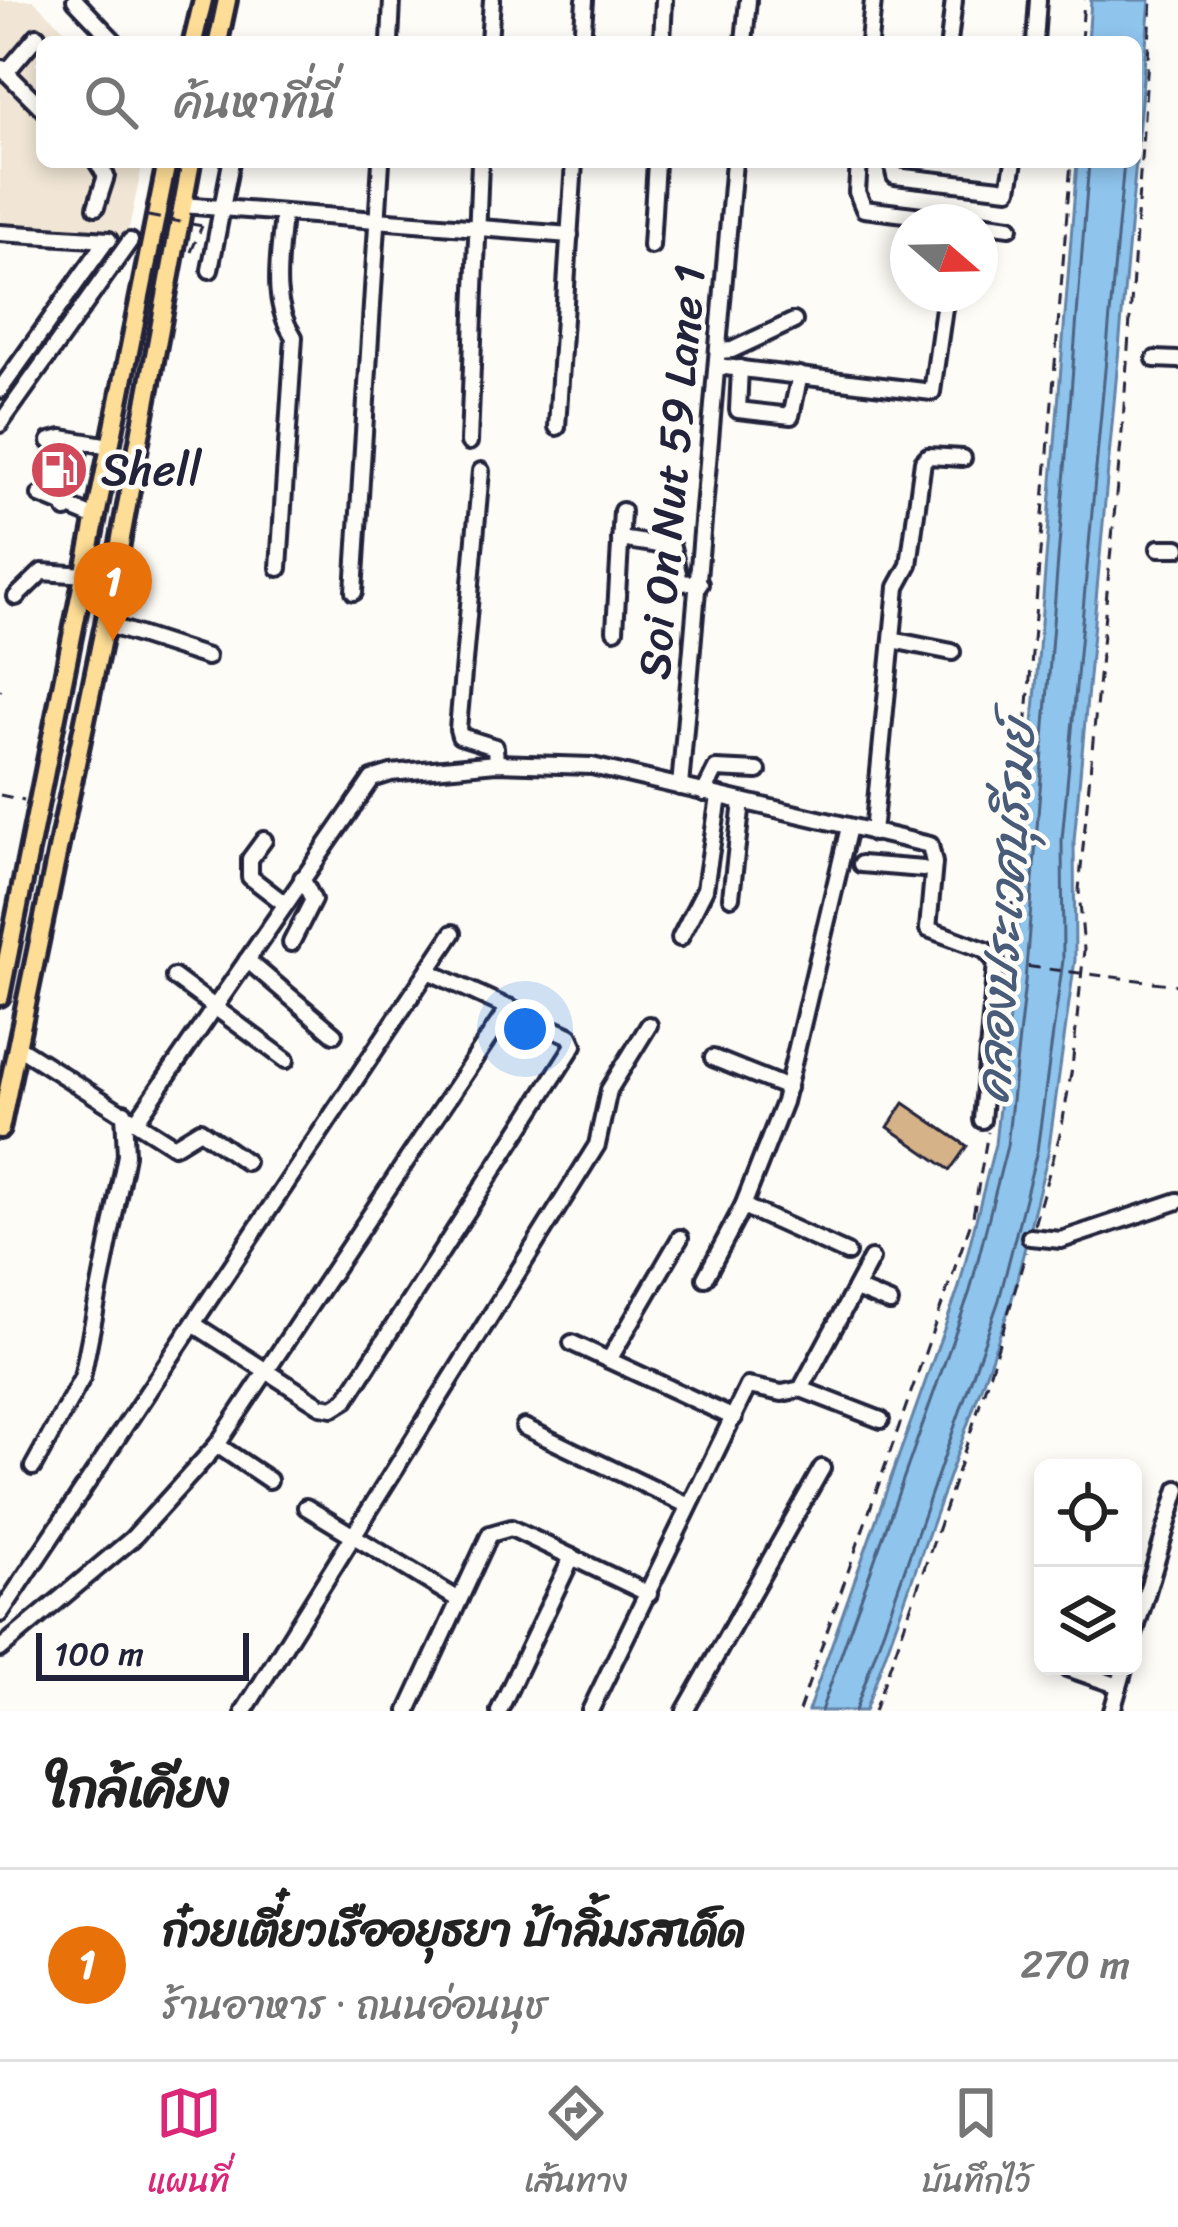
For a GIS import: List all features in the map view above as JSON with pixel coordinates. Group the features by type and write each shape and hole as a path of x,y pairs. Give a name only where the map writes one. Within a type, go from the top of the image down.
{"main road":[{"path":"194,36 203,0"},
{"path":"219,36 227,0"},
{"path":"0,996 166,168"},
{"path":"0,1129 105,624 190,168"},
{"path":"9,953 36,959"}],"street":[{"path":"75,0 109,36"},
{"path":"390,36 392,0"},
{"path":"489,36 492,0"},
{"path":"582,36 585,0"},
{"path":"662,36 664,0"},
{"path":"745,36 748,0"},
{"path":"870,36 873,0"},
{"path":"950,36 954,0"},
{"path":"1035,36 1038,0"},
{"path":"1,69 9,69 36,38"},
{"path":"1,69 36,102"},
{"path":"96,207 106,176 101,168"},
{"path":"210,270 230,168"},
{"path":"354,592 380,168"},
{"path":"469,442 480,168"},
{"path":"557,427 574,168"},
{"path":"651,246 656,168"},
{"name":"Soi On Nut 59 Lane 1","path":"680,788 734,168"},
{"path":"859,168 857,192 864,209 890,212"},
{"path":"894,168 896,176 1009,189 1013,168"},
{"path":"182,205 570,235"},
{"path":"279,568 294,337 278,312 283,213"},
{"path":"998,225 1010,227"},
{"path":"0,233 150,243"},
{"path":"0,390 106,240"},
{"path":"0,424 130,242"},
{"path":"718,358 740,368 932,392 943,312"},
{"path":"718,358 794,321"},
{"path":"1155,358 1178,360"},
{"path":"740,368 738,410 791,416 800,375"},
{"path":"50,442 110,446"},
{"path":"66,510 81,442"},
{"path":"873,833 897,587 910,565 923,461 928,456 964,458"},
{"path":"481,471 458,729 460,736 495,747 496,764"},
{"path":"40,496 96,518"},
{"path":"614,630 622,511"},
{"path":"620,539 668,544 676,552 680,582 700,584"},
{"path":"1159,548 1178,548"},
{"path":"16,597 42,572 86,575"},
{"path":"105,624 207,657"},
{"path":"892,640 952,652"},
{"path":"33,1467 82,1378 130,1116 216,1006 372,779 391,772 562,762 934,849 928,929 985,950 996,962 982,1120"},
{"path":"680,938 705,889 716,769 758,771"},
{"path":"731,897 742,802"},
{"path":"705,1279 743,1206 786,1093 849,827"},
{"path":"890,866 896,838"},
{"path":"264,840 250,859 250,877 285,904"},
{"path":"862,864 923,869"},
{"path":"291,943 314,900 302,878"},
{"path":"0,1614 453,933"},
{"path":"247,960 334,1034"},
{"path":"194,1325 321,1406 333,1408 346,1400 570,1055 570,1036 430,972"},
{"path":"174,977 286,1060"},
{"path":"0,1649 132,1539 217,1445 508,1007"},
{"path":"244,1711 597,1145 608,1090 649,1025"},
{"path":"18,1047 174,1146 200,1130 246,1162"},
{"path":"713,1058 786,1093"},
{"path":"1030,1237 1061,1240 1178,1201"},
{"path":"743,1206 847,1253"},
{"path":"609,1360 680,1238"},
{"path":"801,1389 871,1259"},
{"path":"856,1289 890,1304"},
{"path":"572,1343 734,1418"},
{"path":"590,1711 753,1384 782,1393 801,1389 881,1420"},
{"path":"524,1426 689,1506"},
{"path":"217,1445 269,1480"},
{"path":"685,1711 822,1468"},
{"path":"1142,1612 1170,1535 1178,1489"},
{"path":"305,1507 459,1600"},
{"path":"408,1711 490,1534 498,1528 511,1528 649,1594"},
{"path":"499,1711 572,1557"},
{"path":"1087,1675 1119,1686"},
{"path":"1112,1711 1122,1675"}],"path":[{"path":"1081,36 1084,0"},
{"path":"1142,145 1152,0"},
{"path":"874,1711 914,1588 970,1442 1061,1131 1082,975 1079,890 1123,421 1140,168"},
{"path":"148,216 202,226 190,252"},
{"path":"0,795 37,804"},
{"path":"996,962 1178,985"}],"shaded area":[{"path":"0,0 33,0 68,33 36,36 36,168 142,168 127,237 0,225"}],"water":[{"path":"1091,0 1150,0 1142,90 1142,36 1088,36"},
{"path":"1077,168 1135,168 1074,841 1075,960 1048,1154 1011,1303 865,1711 808,1711 959,1287 995,1144 1013,981"}],"building":[{"path":"68,450 59,491 45,485 52,452"},
{"path":"904,1103 967,1146 950,1170 888,1127"}],"tunnel":[{"path":"40,495 50,441"}],"place":[{"name":"Shell","path":"59,470"},
{"name":"ก๋วยเตี๋ยวเรืออยุธยา ป้าลิ้มรสเด็ด","path":"113,641"}],"water label":[{"name":"คลองประเวศบุรีรมย์","path":"1005,912"}]}
